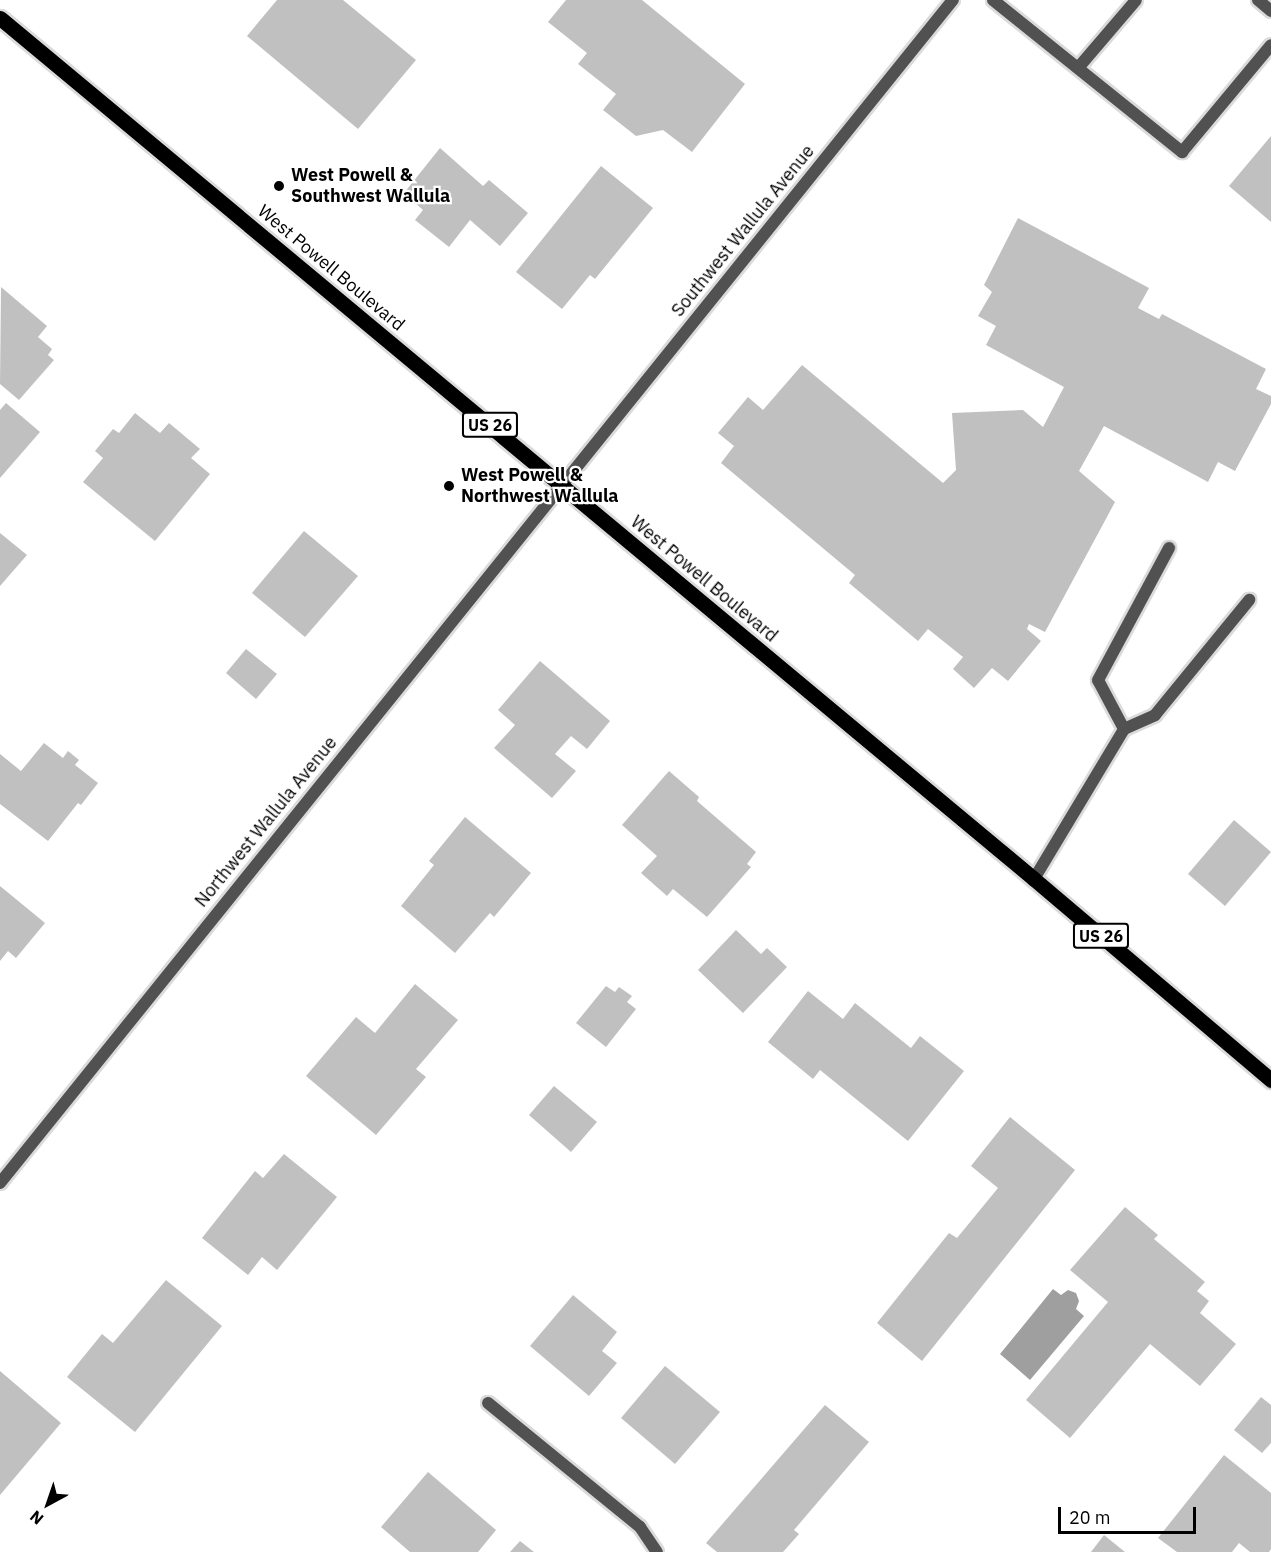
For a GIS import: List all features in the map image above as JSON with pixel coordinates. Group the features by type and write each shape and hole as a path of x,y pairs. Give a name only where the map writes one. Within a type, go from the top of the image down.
{"main road":[{"name":"West Powell Boulevard","path":"0,18 1034,879 1271,1080"}],"street":[{"name":"Southwest Wallula Avenue","path":"561,484 953,0"},
{"path":"993,0 1182,152 1271,45"},
{"path":"1078,68 1136,0"},
{"path":"1258,0 1271,10"},
{"name":"Northwest Wallula Avenue","path":"0,1183 561,484"},
{"path":"1124,729 1098,680 1169,548"},
{"path":"1034,879 1124,729 1155,715 1249,600"},
{"path":"488,1403 640,1527 657,1552"}],"shaded area":[{"path":"1053,1289 1061,1295 1068,1290 1076,1293 1079,1301 1076,1309 1084,1316 1030,1380 1000,1354"}],"building":[{"path":"277,0 343,0 416,60 358,129 247,36"},
{"path":"566,0 642,0 745,84 692,152 663,130 636,136 603,110 616,94 578,64 587,53 548,22"},
{"path":"1271,136 1271,222 1229,186"},
{"path":"440,148 483,186 489,180 528,213 500,246 470,220 449,247 415,220 423,210 404,193"},
{"path":"601,166 653,208 595,279 590,275 562,309 516,272"},
{"path":"1018,218 1149,288 1138,308 1159,319 1162,314 1266,369 1256,389 1271,396 1271,404 1235,471 1218,462 1208,482 1104,426 1079,471 1115,502 1045,632 1029,624 1027,629 1041,641 1008,681 992,668 974,688 953,669 963,657 928,629 918,641 849,583 855,575 721,463 734,446 718,433 748,397 763,410 802,365 943,483 956,470 952,413 1023,410 1043,427 1064,387 986,345 996,326 978,316 992,292 984,285"},
{"path":"1,287 47,326 38,337 52,349 48,355 54,360 19,400 0,384"},
{"path":"6,403 40,432 0,478 0,410"},
{"path":"135,413 160,433 169,423 200,449 191,458 210,474 155,541 83,482 103,458 95,451 113,429 119,433"},
{"path":"304,531 358,576 305,637 252,593"},
{"path":"0,533 27,555 0,586"},
{"path":"246,649 277,674 256,699 226,673"},
{"path":"540,661 610,721 587,749 571,736 555,754 576,771 552,798 494,748 515,725 498,710"},
{"path":"44,743 63,758 68,751 79,760 75,765 98,783 81,805 78,803 48,841 0,804 0,754 21,771"},
{"path":"669,771 699,797 697,801 756,852 747,864 751,867 707,917 673,889 667,896 641,873 657,856 622,825"},
{"path":"465,817 531,873 494,917 490,913 455,953 401,906 434,865 429,861"},
{"path":"1234,820 1271,852 1225,906 1188,874"},
{"path":"0,886 45,923 16,958 8,951 0,961"},
{"path":"736,930 761,954 767,948 787,967 743,1013 698,970"},
{"path":"415,984 458,1020 416,1069 426,1077 376,1135 306,1076 356,1017 375,1033"},
{"path":"606,986 615,992 619,987 632,996 627,1002 636,1009 606,1047 576,1023"},
{"path":"808,991 843,1019 855,1003 911,1048 920,1036 964,1071 908,1141 820,1070 813,1079 768,1042"},
{"path":"554,1086 597,1122 571,1152 529,1115"},
{"path":"1010,1117 1075,1170 922,1361 877,1323 949,1233 957,1238 998,1188 971,1166"},
{"path":"284,1154 337,1197 277,1270 262,1257 248,1275 202,1238 255,1171 263,1178"},
{"path":"1125,1207 1158,1235 1154,1239 1205,1282 1197,1291 1209,1301 1200,1313 1236,1344 1200,1386 1150,1344 1070,1438 1026,1400 1108,1302 1070,1270"},
{"path":"166,1280 222,1326 135,1432 67,1377 102,1334 113,1343"},
{"path":"573,1295 617,1332 602,1351 617,1363 589,1396 530,1346"},
{"path":"665,1366 720,1412 675,1464 621,1418"},
{"path":"0,1371 61,1423 0,1495"},
{"path":"1261,1397 1271,1405 1271,1443 1262,1453 1234,1430"},
{"path":"825,1405 869,1442 794,1530 799,1534 783,1552 717,1552 706,1543"},
{"path":"1224,1455 1271,1493 1271,1549 1269,1552 1250,1552 1239,1543 1232,1552 1177,1552 1158,1538"},
{"path":"428,1472 496,1530 478,1552 410,1552 381,1527"},
{"path":"1104,1535 1125,1552 1091,1552"},
{"path":"520,1541 534,1552 510,1552"}],"place":[{"name":"West Powell & Southwest Wallula","path":"279,186"},
{"name":"West Powell & Northwest Wallula","path":"449,486"}]}
